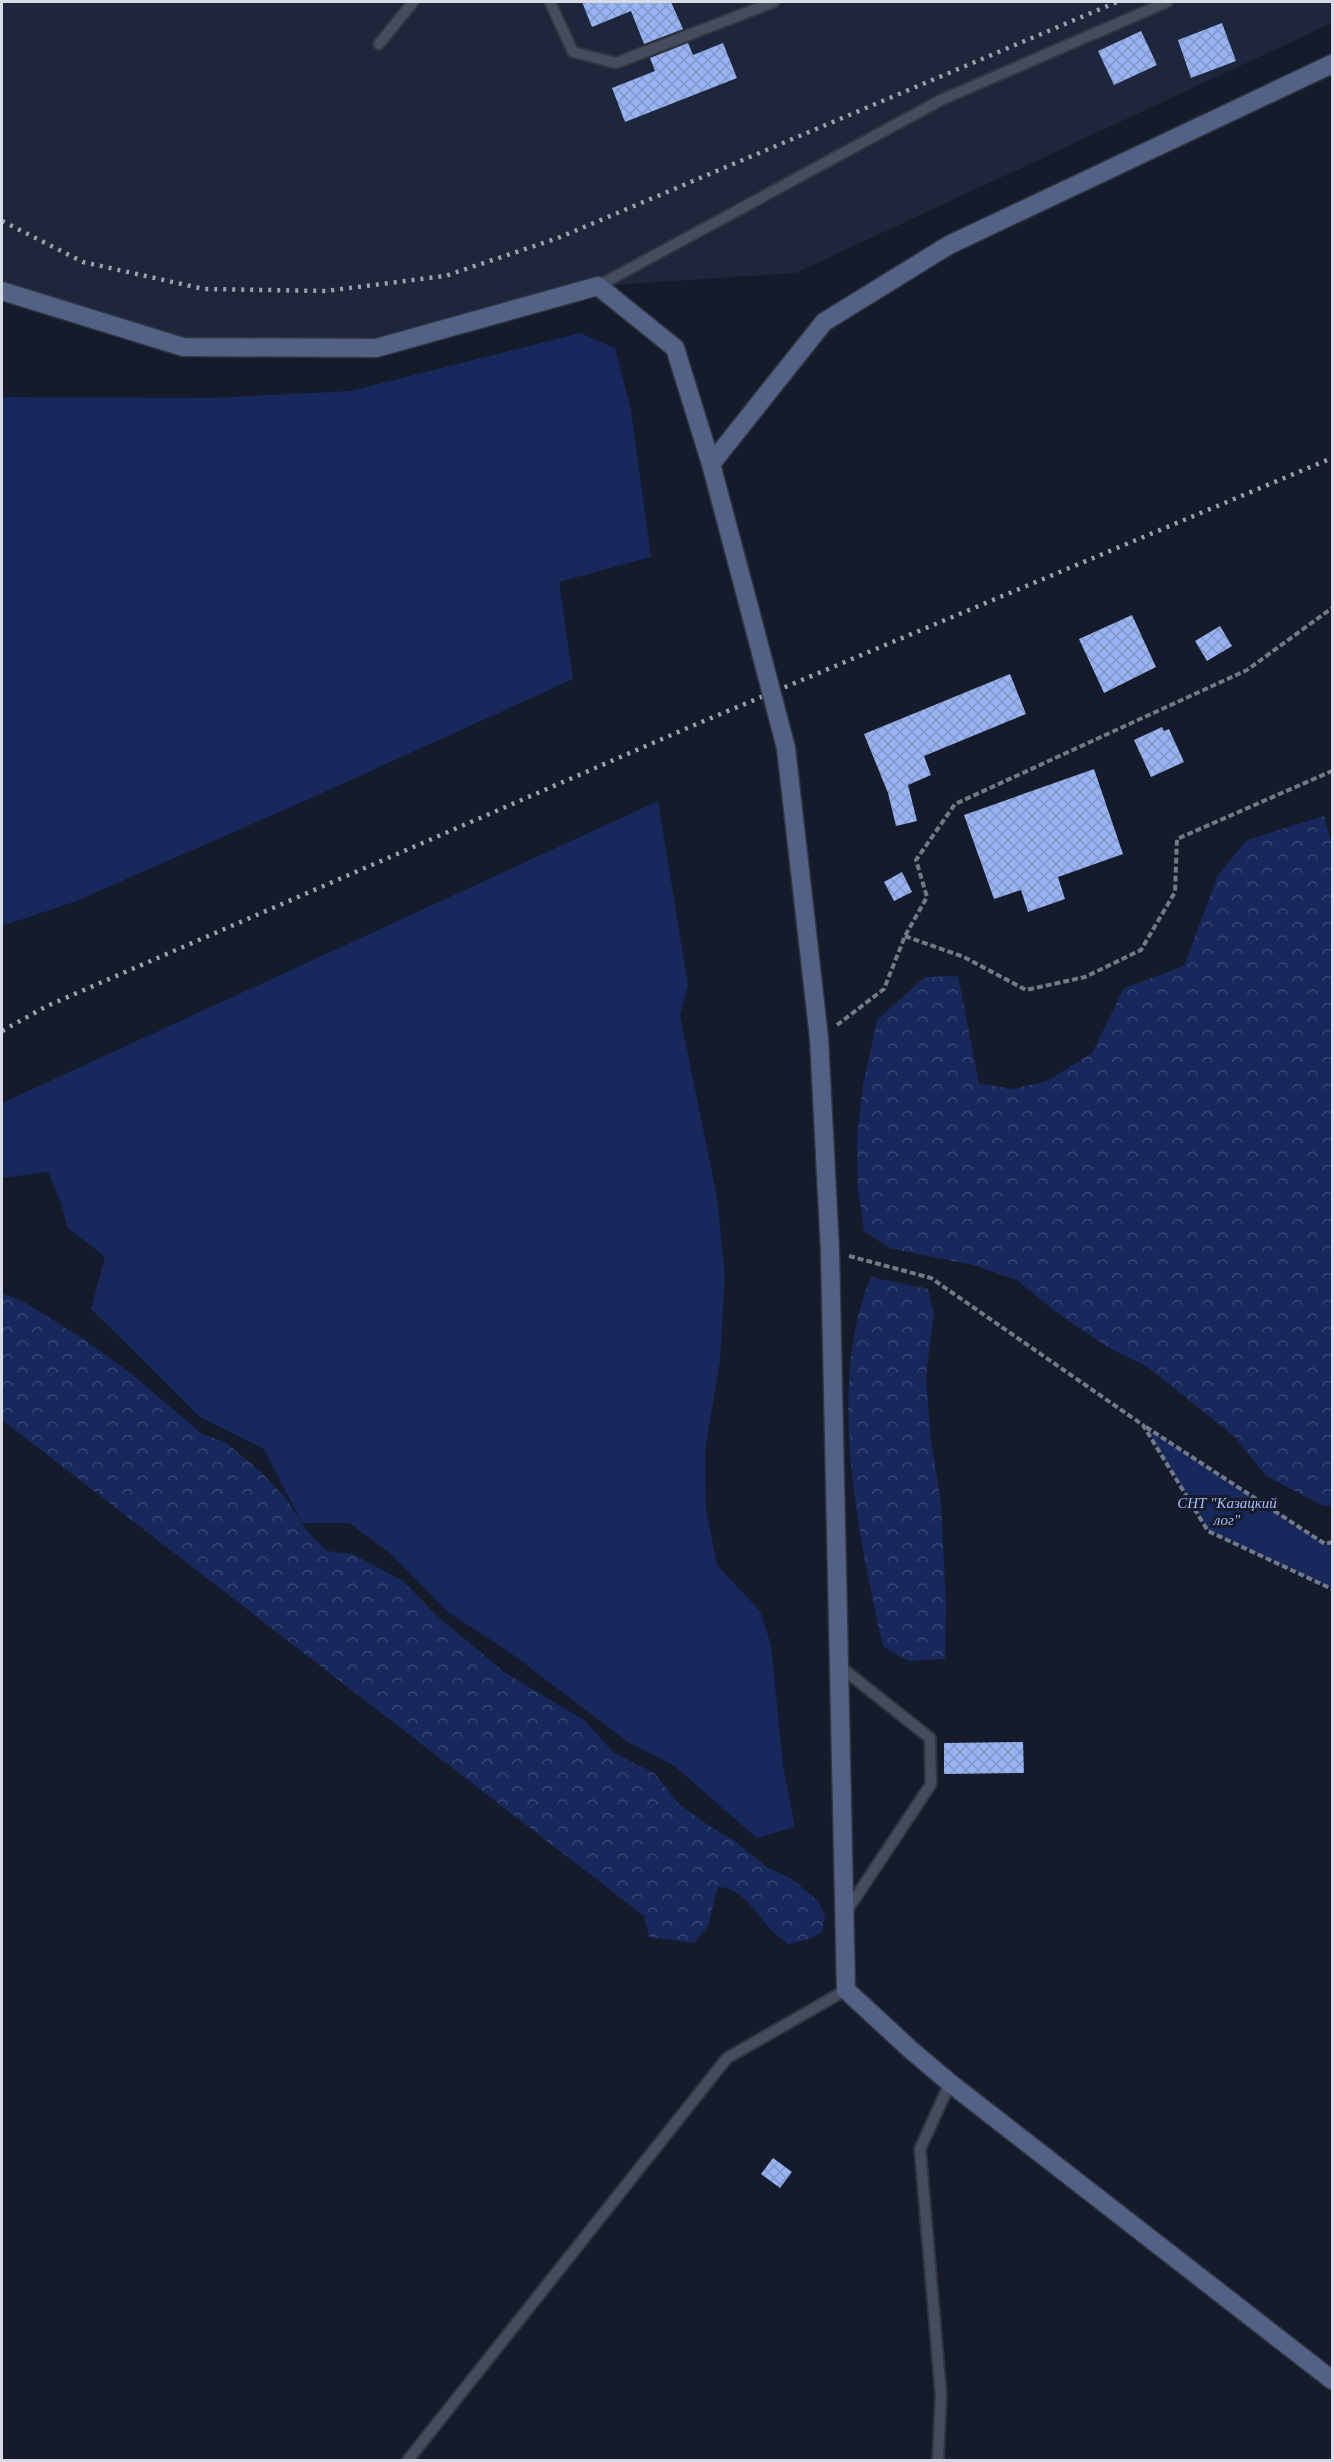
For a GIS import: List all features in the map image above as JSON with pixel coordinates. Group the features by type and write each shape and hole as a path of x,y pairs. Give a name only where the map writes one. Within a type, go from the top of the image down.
{"street":[{"path":"711,464 824,322 949,245 1332,64"},
{"path":"2,291 183,347 376,348 598,286 675,348 711,464 786,748 819,1038 830,1251 846,1990 950,2083 1332,2380"}],"lane":[{"path":"379,44 413,2"},
{"path":"550,2 573,52 616,63 774,2"},
{"path":"598,286 941,99 1167,2"},
{"path":"838,1665 930,1738 932,1784 844,1915"},
{"path":"408,2460 727,2058 846,1990"},
{"path":"938,2460 941,2395 920,2149 950,2083"}],"path":[{"path":"819,1038 884,989 905,936 927,897 916,860 955,804 1247,670 1332,608"},
{"path":"905,936 964,957 1026,990 1085,976 1141,950 1175,892 1177,839 1332,771"},
{"path":"830,1251 931,1278 1143,1425 1325,1544 1332,1542"},
{"path":"1143,1425 1208,1531 1332,1589"}],"shaded area":[{"path":"2,2 1332,2 1332,23 796,273 598,286 376,348 183,347 2,291"}],"green space":[{"path":"580,333 615,348 631,410 651,557 559,582 573,679 309,799 74,902 2,926 2,397 212,398 350,391"},
{"path":"658,801 688,985 680,1015 717,1197 725,1274 720,1361 705,1450 706,1509 717,1565 760,1611 771,1645 783,1765 795,1827 757,1838 673,1765 628,1742 508,1651 449,1613 390,1553 349,1523 302,1523 264,1449 200,1417 91,1309 105,1257 68,1228 61,1203 48,1172 2,1178 2,1103"},
{"path":"1324,816 1332,846 1332,1505 1324,1506 1266,1476 1235,1437 1146,1366 1109,1348 1053,1310 1017,1280 973,1265 889,1248 864,1231 858,1189 857,1137 863,1085 877,1020 925,977 958,976 979,1083 1013,1089 1047,1081 1092,1053 1124,988 1184,966 1218,875 1247,840"},
{"path":"871,1277 928,1289 934,1313 926,1376 931,1441 941,1503 946,1604 945,1659 908,1661 883,1646 864,1557 856,1509 848,1412 850,1364 858,1319"},
{"path":"2,1293 26,1303 85,1340 134,1376 202,1434 225,1442 261,1472 285,1497 308,1532 327,1551 353,1554 403,1581 436,1615 504,1672 584,1720 613,1752 655,1774 680,1805 736,1842 767,1867 792,1879 818,1901 825,1915 822,1932 809,1939 788,1944 769,1928 741,1896 727,1888 718,1887 708,1926 694,1943 649,1937 644,1916 2,1420"},
{"name":"СНТ \"Казацкий лог\"","path":"1143,1425 1325,1544 1332,1542 1332,1589 1208,1531"}],"building":[{"path":"582,2 671,2 683,29 644,44 631,11 592,27"},
{"path":"1222,23 1236,61 1191,78 1178,40"},
{"path":"1141,31 1157,65 1114,85 1098,51"},
{"path":"688,43 693,55 723,43 737,78 625,122 612,88 655,71 650,58"},
{"path":"1132,615 1156,667 1104,693 1079,639"},
{"path":"1220,626 1232,646 1207,661 1195,641"},
{"path":"1010,674 1026,714 924,756 931,775 908,785 917,821 896,826 888,793 864,734"},
{"path":"1162,727 1164,731 1169,729 1184,762 1151,777 1134,740"},
{"path":"1094,769 1123,854 1058,877 1065,899 1028,912 1021,890 994,899 964,815"},
{"path":"902,872 912,892 894,901 884,882"},
{"path":"1023,1742 1024,1773 944,1774 944,1743"},
{"path":"773,2158 792,2172 780,2188 761,2174"}],"railway":[{"path":"2,221 83,262 204,289 326,291 445,276 558,238 1117,2"},
{"path":"2,1031 47,1006 692,726 1332,458"}]}
